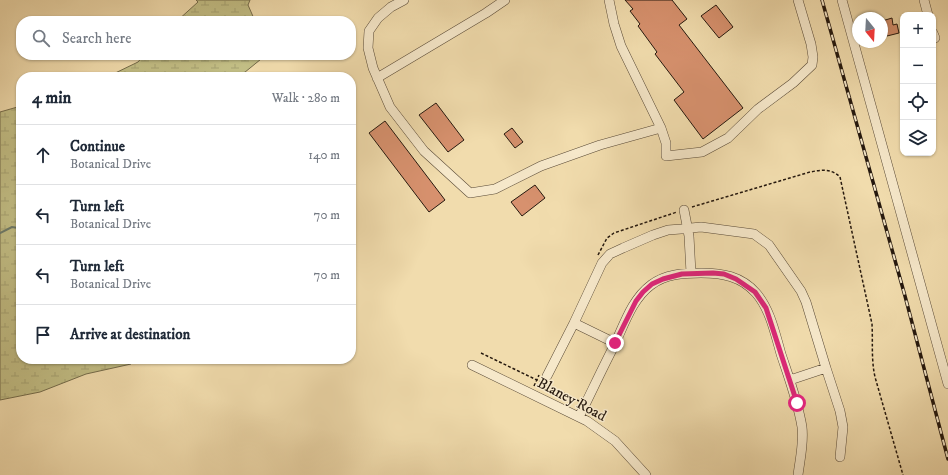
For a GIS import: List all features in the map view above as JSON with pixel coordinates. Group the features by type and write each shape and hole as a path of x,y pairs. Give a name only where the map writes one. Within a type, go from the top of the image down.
{"street":[{"path":"404,0 391,7 378,18 369,31 368,48 373,68 390,107 424,151 470,193 496,189 541,166 600,145 661,128"},
{"path":"377,78 486,13 505,0"},
{"path":"609,0 614,24 621,46 661,128 666,143 666,156 702,152 728,138 758,108 805,73 812,65 813,57 798,0"},
{"path":"842,0 948,384"},
{"path":"924,0 927,12"},
{"path":"681,211 688,228 691,273"},
{"path":"547,376 602,263 610,254 668,230 701,227 754,234 769,245 801,291 806,302 840,411 843,426 840,456"},
{"path":"579,417 630,312 643,292 652,284 675,275 691,273 724,274 736,279 755,292 769,315 797,403 802,428 798,475"},
{"path":"574,323 615,343"},
{"name":"Blaney Road","path":"472,366 579,417 600,429 615,441 646,475"},
{"path":"790,380 826,368"}],"path":[{"path":"681,211 810,172 828,170 836,173 840,177 872,324 872,365 903,475"},
{"path":"481,353 507,365"}],"green space":[{"path":"196,0 250,0 248,5 253,16 183,16 198,2"},
{"path":"140,60 260,60 245,72 117,72"},
{"path":"16,107 16,364 131,364 86,374 40,392 0,400 0,112"}],"building":[{"path":"625,0 672,0 687,19 679,25 743,108 703,139 674,100 684,92 655,54 657,52 638,26 640,24 630,11 633,9"},
{"path":"716,5 733,27 719,38 701,16"},
{"path":"892,18 893,25 897,24 899,33 888,36 888,19"},
{"path":"436,103 464,140 448,152 419,115"},
{"path":"385,121 445,200 429,212 369,133"},
{"path":"512,128 523,142 515,148 504,134"},
{"path":"535,185 545,198 522,216 511,202"}],"waterway":[{"path":"0,233 12,227 16,228"}],"railway":[{"path":"822,0 905,296 948,459"}],"route":[{"path":"615,343 636,301 652,284 675,275 682,274 724,274 736,279 755,292 766,308 797,403"}]}
